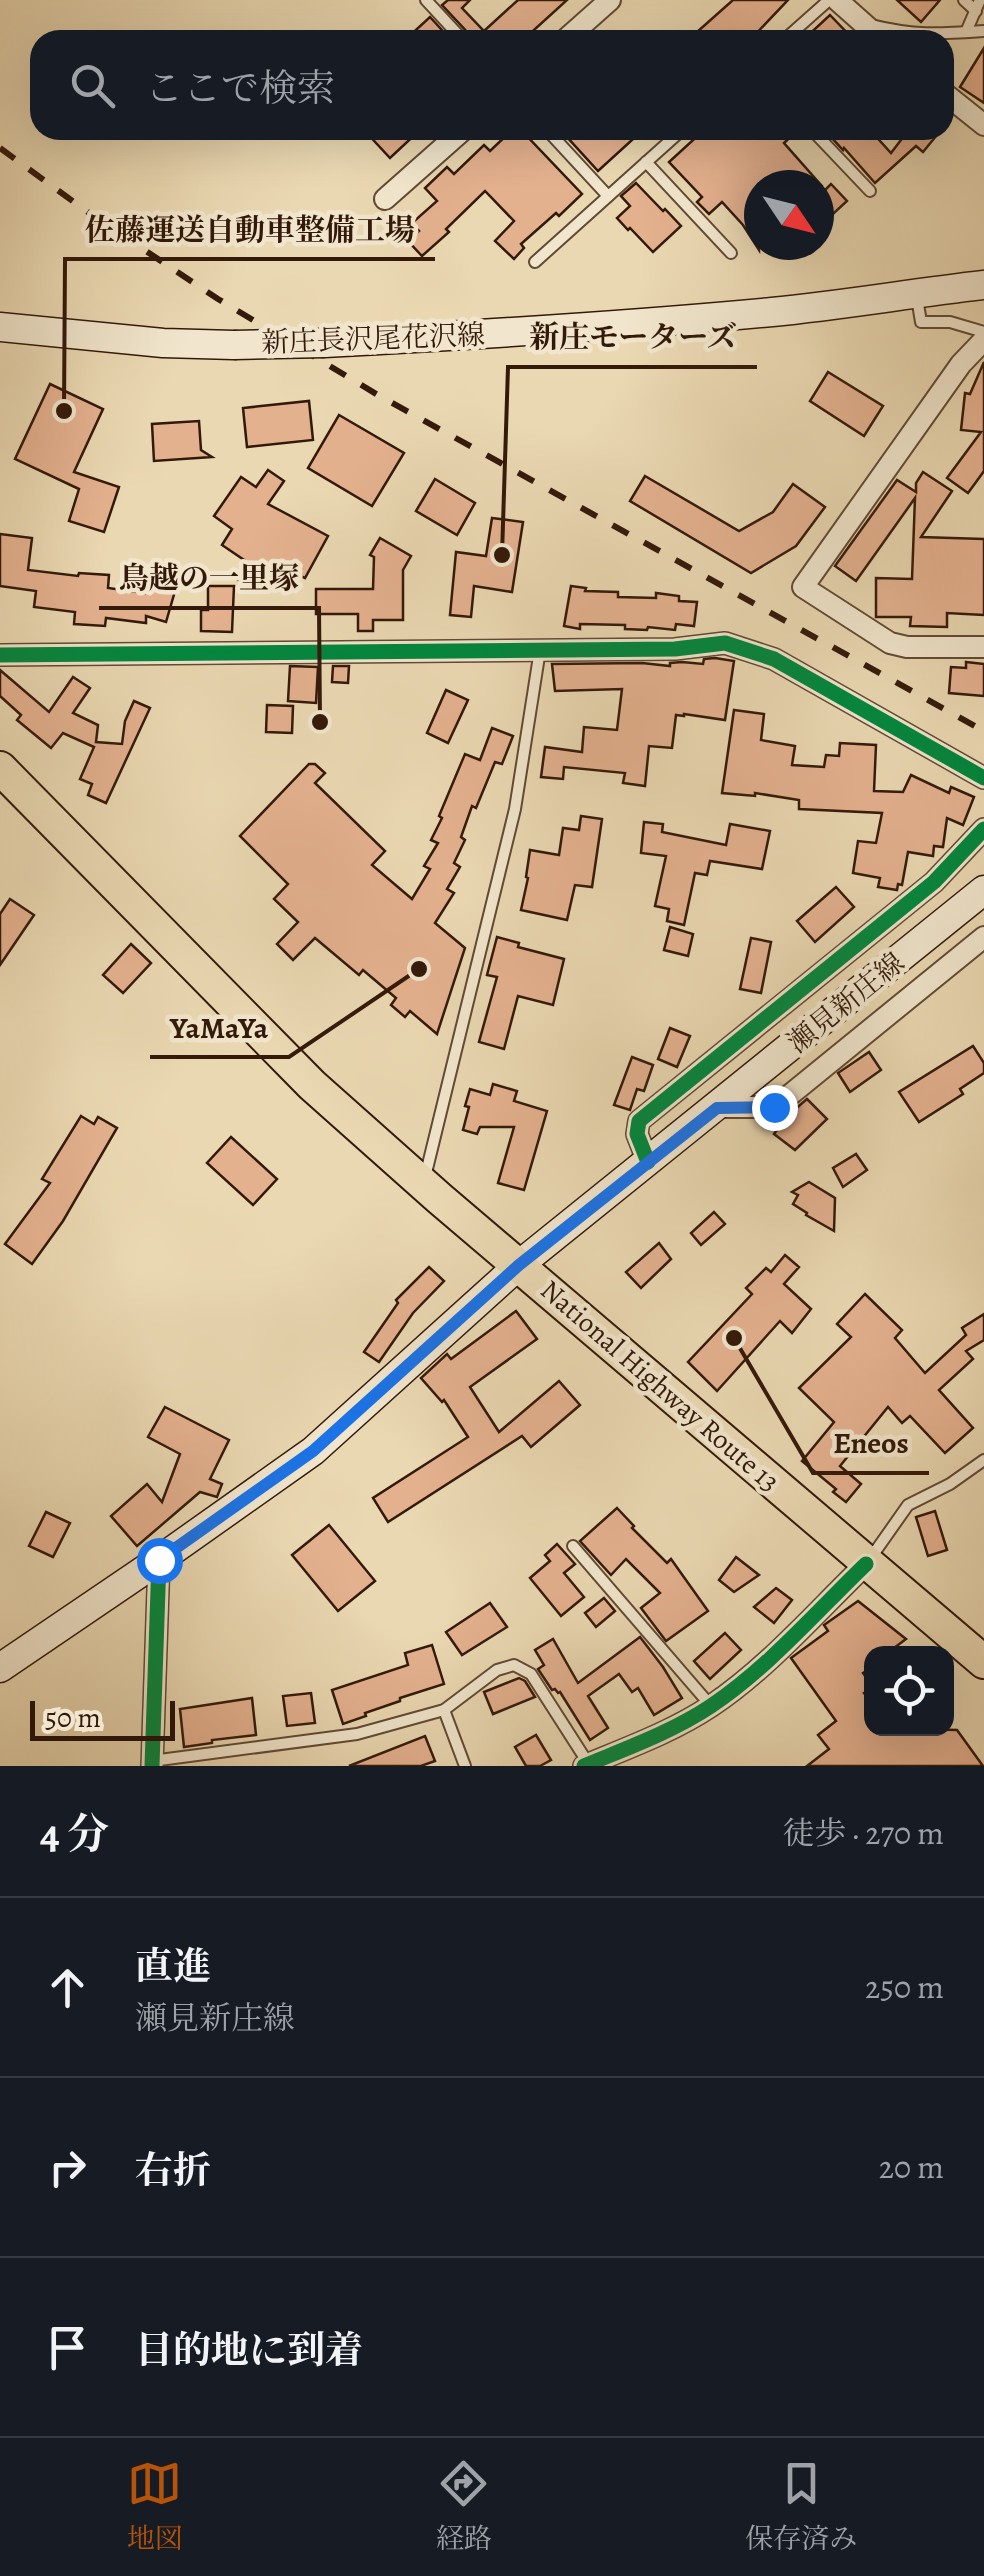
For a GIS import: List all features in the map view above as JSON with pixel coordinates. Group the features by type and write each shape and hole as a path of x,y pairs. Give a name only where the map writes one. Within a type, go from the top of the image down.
{"highway":[{"name":"National Highway Route 13","path":"0,768 312,1085 984,1662"}],"main road":[{"name":"新庄長沢尾花沢線","path":"0,327 163,343 324,343 650,323 984,285"},
{"name":"瀬見新庄線","path":"0,1668 313,1451 519,1265 984,890"}],"street":[{"path":"576,30 610,0"},
{"path":"833,0 871,30"},
{"path":"954,101 984,125"},
{"path":"385,199 452,140"},
{"path":"984,336 803,587 890,642 908,647 984,646"},
{"path":"0,655 675,649 724,643 774,659 984,778"},
{"path":"648,1162 637,1134 639,1121 934,882 984,829"},
{"path":"717,1108 774,1107 984,937"},
{"path":"152,1764 159,1560"},
{"path":"586,1765 664,1732 711,1706 752,1674 866,1564"}],"lane":[{"path":"426,0 454,30"},
{"path":"796,30 833,0"},
{"path":"964,0 978,5 966,32"},
{"path":"863,23 897,30"},
{"path":"954,32 984,31"},
{"path":"555,140 608,196"},
{"path":"534,262 671,140"},
{"path":"822,140 870,191"},
{"path":"646,162 732,253"},
{"path":"916,293 921,322 950,322 984,336"},
{"path":"423,1184 515,809 540,650"},
{"path":"866,1564 908,1505 950,1484 984,1460"},
{"path":"573,1546 711,1706"},
{"path":"152,1764 357,1734 444,1710 498,1670 514,1665 532,1674 586,1765"},
{"path":"444,1710 465,1766"}],"building":[{"path":"448,0 470,0 462,8 483,30 465,30 442,5"},
{"path":"518,0 567,0 534,30 485,30"},
{"path":"733,0 788,0 760,30 699,30"},
{"path":"897,0 940,0 921,22"},
{"path":"830,15 844,30 814,30"},
{"path":"430,17 442,30 416,30"},
{"path":"984,48 984,103 960,87"},
{"path":"373,140 409,140 390,158"},
{"path":"502,140 531,140 582,194 521,244 524,248 514,259 495,241 514,221 485,191 422,256 408,241 419,231 412,223 437,201 425,188 447,167 454,174 484,145 490,151"},
{"path":"570,140 632,140 598,171"},
{"path":"693,140 787,140 784,143 808,170 744,170 744,227 722,202 709,214 697,202 702,197 669,162"},
{"path":"834,140 879,140 891,153 901,140 933,140 923,152 916,146 875,183"},
{"path":"636,183 681,226 653,252 617,218 630,206 621,196"},
{"path":"834,187 847,201 834,213"},
{"path":"984,362 984,471 968,493 947,478 981,432 961,430 965,393 970,394"},
{"path":"828,372 883,406 864,436 810,401"},
{"path":"50,384 103,409 74,472 119,487 104,532 69,521 79,489 15,459"},
{"path":"309,401 313,440 247,447 243,408"},
{"path":"339,415 404,453 372,506 308,468"},
{"path":"199,421 201,450 212,457 154,461 152,424"},
{"path":"268,470 284,481 268,504 328,536 305,578 277,563 261,592 238,580 247,562 222,545 232,529 214,516 241,477 256,487"},
{"path":"923,472 952,491 921,537 984,539 984,615 947,613 947,627 910,626 911,617 876,617 876,578 912,579 915,498 856,581 835,566 897,480 916,492"},
{"path":"645,476 739,531 773,512 793,484 825,507 796,546 751,573 630,501"},
{"path":"435,479 475,503 457,535 416,511"},
{"path":"492,518 523,522 512,592 474,586 471,617 450,615 456,552 486,556"},
{"path":"0,534 32,538 28,570 109,575 108,588 145,593 148,583 175,591 166,622 146,616 146,623 106,618 105,626 74,624 75,612 34,607 36,591 0,586"},
{"path":"380,538 411,556 403,570 403,620 373,620 373,631 358,631 358,614 316,614 316,589 373,589 374,557 370,555"},
{"path":"208,586 234,586 232,632 201,631 201,610 208,610"},
{"path":"571,586 586,588 585,591 618,592 618,597 656,598 656,593 679,596 679,601 697,602 694,626 676,624 675,630 647,630 625,629 625,625 580,624 580,629 564,626"},
{"path":"704,659 734,661 725,720 676,715 672,748 649,746 645,786 623,783 625,773 564,767 563,779 541,777 545,747 582,752 584,727 617,730 622,689 555,691 552,664 670,666 682,662 703,664"},
{"path":"966,662 984,664 984,696 949,693 951,667 966,668"},
{"path":"290,666 318,667 316,703 288,701"},
{"path":"333,666 349,666 348,683 332,682"},
{"path":"0,670 49,712 73,677 90,688 73,713 98,725 96,742 122,744 125,721 134,701 150,708 106,803 88,795 92,784 80,779 94,747 63,733 51,748 17,720 21,715 0,696"},
{"path":"446,690 468,700 448,743 427,733"},
{"path":"267,705 293,706 292,733 266,732"},
{"path":"734,710 764,714 761,740 795,746 792,765 824,767 826,755 839,756 840,743 876,745 874,791 903,792 911,775 949,793 951,787 974,797 963,825 947,818 943,847 934,846 933,856 908,852 902,885 898,884 897,890 878,887 880,878 853,873 858,841 876,843 882,813 799,809 799,800 722,793"},
{"path":"492,728 513,736 502,764 495,762 476,808 472,806 461,837 465,840 454,863 460,867 447,889 454,893 435,923 465,948 437,1034 410,1011 405,1017 391,1005 396,998 363,970 359,975 315,938 293,960 277,944 298,922 274,899 288,884 240,836 309,764 315,764 325,773 315,783 385,851 372,865 412,899 430,869 424,866 438,843 431,840 465,754 480,760"},
{"path":"581,816 602,819 592,887 575,885 567,920 521,910 530,850 559,855 563,828 579,830"},
{"path":"644,822 663,824 662,832 726,845 730,824 770,831 762,869 710,861 707,875 695,873 684,925 667,921 669,909 655,906 666,856 641,853"},
{"path":"836,887 854,907 815,942 797,921"},
{"path":"10,899 34,915 0,965 0,914"},
{"path":"670,927 693,934 688,956 664,950"},
{"path":"497,937 564,959 553,1005 518,996 504,1049 479,1042 497,977 487,975"},
{"path":"751,938 771,942 761,993 740,989"},
{"path":"131,944 151,963 123,993 103,975"},
{"path":"670,1028 690,1036 677,1067 658,1059"},
{"path":"973,1046 984,1063 984,1073 960,1089 963,1094 919,1122 899,1092"},
{"path":"869,1052 881,1070 850,1092 838,1073"},
{"path":"632,1057 653,1065 644,1091 637,1089 630,1110 614,1105"},
{"path":"493,1084 517,1091 514,1101 547,1111 524,1190 498,1183 514,1127 480,1127 477,1134 463,1130 470,1089 490,1095"},
{"path":"807,1099 827,1119 795,1150 774,1134"},
{"path":"81,1116 94,1124 98,1117 117,1128 63,1221 32,1264 5,1244 50,1183 42,1179"},
{"path":"231,1137 277,1179 253,1205 207,1163"},
{"path":"856,1154 867,1170 843,1187 833,1168"},
{"path":"809,1182 835,1198 834,1231 793,1204 798,1195 792,1192"},
{"path":"714,1212 725,1224 701,1245 691,1233"},
{"path":"659,1243 671,1259 641,1288 626,1272"},
{"path":"785,1255 799,1267 784,1284 811,1309 792,1333 780,1321 717,1391 688,1362 752,1294 746,1288 766,1268 771,1272"},
{"path":"429,1267 444,1281 413,1313 379,1362 364,1352 398,1303 396,1300"},
{"path":"865,1294 902,1330 895,1338 925,1373 966,1335 962,1328 984,1314 984,1340 966,1351 973,1359 939,1390 973,1428 945,1453 910,1416 902,1423 888,1407 840,1466 861,1484 846,1502 802,1461 834,1422 799,1388 851,1337 837,1324"},
{"path":"516,1311 537,1339 470,1387 499,1432 559,1381 580,1405 531,1447 522,1436 388,1522 373,1498 468,1437 444,1400 421,1378 447,1354 451,1359"},
{"path":"165,1407 229,1440 210,1479 222,1484 217,1497 200,1492 137,1546 111,1516 147,1484 162,1502 180,1454 148,1437"},
{"path":"617,1508 667,1563 671,1559 708,1611 666,1641 641,1608 660,1593 626,1559 611,1575 580,1541"},
{"path":"935,1511 947,1550 928,1556 916,1517"},
{"path":"46,1512 70,1523 53,1557 29,1546"},
{"path":"329,1525 375,1581 338,1611 292,1555"},
{"path":"557,1544 575,1564 564,1573 584,1597 561,1616 530,1578 550,1561 545,1555"},
{"path":"736,1557 759,1575 734,1592 719,1580"},
{"path":"776,1588 792,1600 774,1623 754,1607"},
{"path":"604,1598 615,1611 596,1627 585,1613"},
{"path":"858,1601 906,1639 897,1646 864,1646 864,1736 954,1736 957,1730 983,1766 807,1766 829,1749 818,1735 836,1721 791,1658 828,1631 824,1625"},
{"path":"490,1603 507,1627 462,1655 446,1632"},
{"path":"725,1633 741,1650 710,1679 694,1661"},
{"path":"640,1637 682,1698 654,1715 638,1688 632,1692 619,1674 588,1696 608,1728 590,1740 560,1692 552,1690 538,1669 544,1665 535,1650 553,1639 578,1683"},
{"path":"432,1645 444,1684 400,1698 343,1724 332,1690 408,1665 405,1653"},
{"path":"519,1678 535,1697 493,1714 484,1692"},
{"path":"311,1693 315,1723 287,1726 283,1696"},
{"path":"252,1698 256,1735 184,1747 180,1709"},
{"path":"536,1735 551,1760 540,1766 526,1766 515,1747"},
{"path":"425,1736 435,1761 421,1766 349,1766"}],"railway":[{"path":"0,148 218,299 378,395 984,731"}],"cycle path":[{"path":"0,655 675,649 725,643 774,659 984,778"},
{"path":"648,1162 637,1134 639,1121 934,882 984,829"},
{"path":"152,1766 159,1560"},
{"path":"584,1766 665,1732 732,1691 866,1564"}],"place":[{"name":"佐藤運送自動車整備工場","path":"64,411"},
{"name":"新庄モーターズ","path":"502,555"},
{"name":"鳥越の一里塚","path":"320,722"},
{"name":"YaMaYa","path":"419,969"},
{"name":"Eneos","path":"734,1338"}],"route":[{"path":"159,1560 313,1451 519,1265 717,1108 774,1107"}]}
